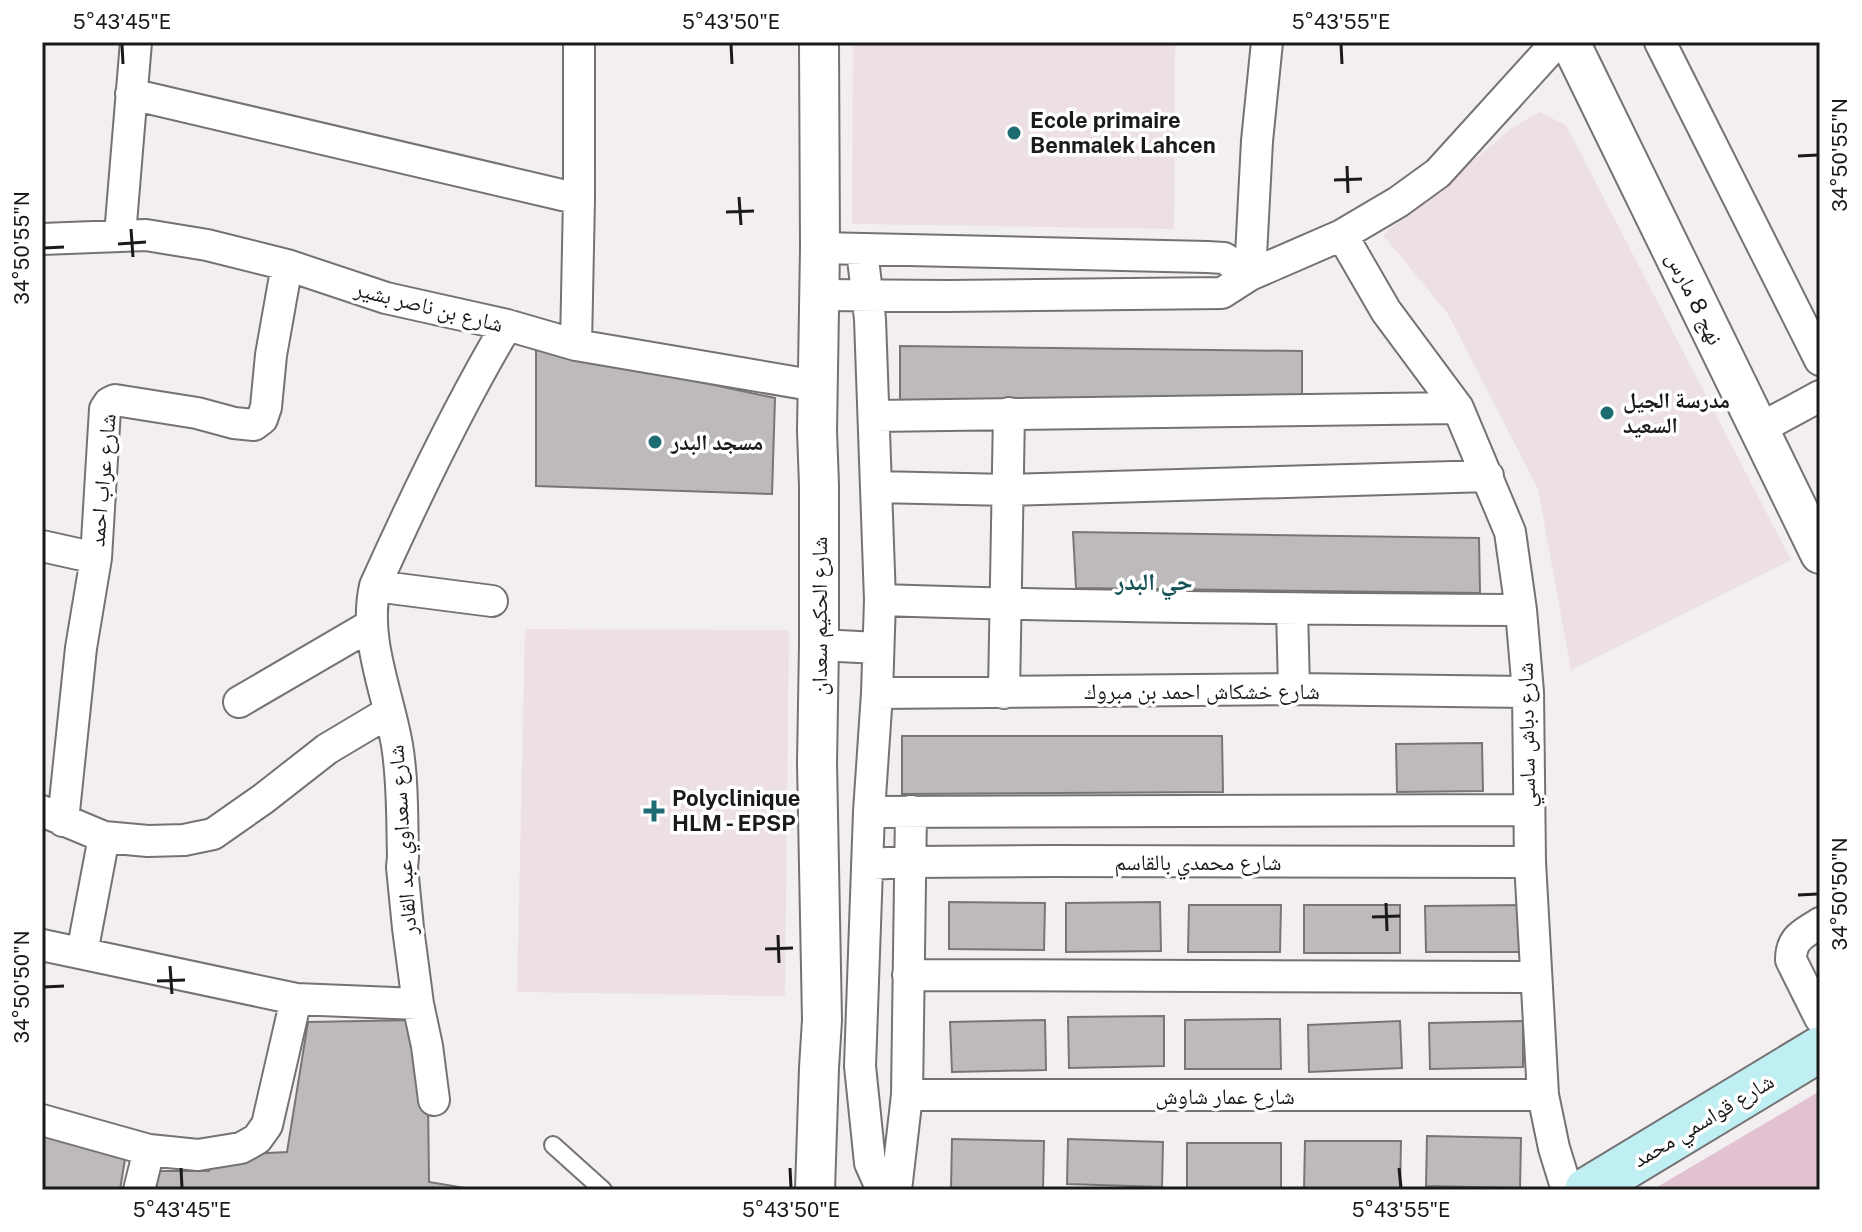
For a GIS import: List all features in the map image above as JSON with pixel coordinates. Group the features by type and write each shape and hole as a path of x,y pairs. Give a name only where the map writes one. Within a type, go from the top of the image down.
{"main road":[{"name":"شارع قواسمي محمد","path":"1587,1190 1820,1049"}],"street":[{"path":"120,235 136,42"},
{"path":"576,345 579,42"},
{"name":"شارع الحكيم سعدان","path":"815,1190 822,1020 817,763 819,42"},
{"path":"1250,275 1257,141 1267,42"},
{"path":"819,295 1222,293 1250,275 1342,235 1398,202 1438,173 1557,42"},
{"name":"نهج 8 مارس","path":"1570,42 1820,554"},
{"path":"1660,42 1820,360"},
{"path":"131,94 579,199"},
{"name":"شارع بن ناصر بشير","path":"46,243 146,235 207,245 287,265 386,298 507,325 576,345 817,386"},
{"name":"شارع دباش ساسي","path":"1342,235 1386,311 1458,408 1510,532 1528,692 1528,810 1543,1095 1567,1190"},
{"path":"820,248 1224,258 1250,275"},
{"path":"862,250 875,416 880,600 860,1066 870,1163 882,1190"},
{"name":"شارع عراب احمد","path":"52,816 96,558 105,409 115,400 197,413 234,423 254,425 262,419 287,265"},
{"name":"شارع سعداوي عبد القادر","path":"434,1100 408,928 397,746 371,625 372,598 414,499 480,370 507,325"},
{"path":"1759,429 1820,396"},
{"path":"875,416 1458,408"},
{"path":"1004,693 1009,413"},
{"path":"876,487 1009,490 1488,476"},
{"path":"42,546 96,558"},
{"path":"375,586 492,601"},
{"path":"880,600 1292,609 1521,610"},
{"path":"1292,609 1294,689"},
{"path":"239,702 371,625"},
{"path":"819,645 878,648"},
{"name":"شارع خشكاش احمد بن مبروك","path":"877,693 1294,689 1528,692"},
{"path":"52,816 104,837 148,841 184,840 213,834 327,749 389,712"},
{"path":"869,812 1528,810"},
{"path":"896,1190 907,1095 911,811"},
{"path":"1051,861 1054,811"},
{"path":"1170,862 1171,811"},
{"path":"1292,862 1295,811"},
{"path":"1415,862 1419,811"},
{"path":"82,953 104,837"},
{"name":"شارع محمدي بالقاسم","path":"867,864 1051,861 1530,862"},
{"path":"1820,923 1796,938 1791,949 1791,960 1820,1018"},
{"path":"42,945 296,999 418,1004"},
{"path":"908,975 1536,977"},
{"path":"42,1120 149,1150 198,1155 241,1148 257,1139 267,1125 296,999"},
{"path":"819,1068 860,1066"},
{"name":"شارع عمار شاوش","path":"907,1095 1543,1095"},
{"path":"139,1190 149,1150"}],"lane":[{"path":"553,1145 603,1190"}],"shaded area":[{"name":"Ecole primaire Benmalek Lahcen","path":"853,42 1175,42 1174,229 852,224"},
{"name":"مدرسة الجيل السعيد","path":"1539,112 1566,125 1791,560 1571,670 1538,489 1448,314 1383,235 1512,128"},
{"name":"Polyclinique HLM - EPSP","path":"525,629 789,630 785,996 517,992"},
{"path":"1820,1091 1820,1190 1652,1190"}],"building":[{"path":"900,346 1302,351 1302,405 900,401"},
{"name":"مسجد البدر","path":"536,347 775,398 772,494 536,486"},
{"path":"1073,532 1479,538 1480,593 1076,588"},
{"path":"902,736 1222,736 1223,792 902,794"},
{"path":"1482,743 1483,791 1397,792 1396,744"},
{"path":"949,902 1045,903 1044,950 949,949"},
{"path":"1160,902 1161,951 1066,952 1066,903"},
{"path":"1189,905 1281,905 1280,952 1188,952"},
{"path":"1304,905 1400,905 1400,953 1304,953"},
{"path":"1523,905 1523,952 1426,952 1425,906"},
{"path":"1164,1016 1164,1066 1069,1068 1068,1017"},
{"path":"1280,1019 1281,1069 1185,1069 1185,1020"},
{"path":"417,1020 428,1099 429,1182 477,1190 156,1190 159,1171 209,1171 213,1156 287,1152 308,1022"},
{"path":"1045,1020 1046,1070 952,1072 950,1022"},
{"path":"1400,1021 1402,1068 1309,1072 1308,1025"},
{"path":"1523,1021 1523,1067 1430,1069 1429,1023"},
{"path":"42,1132 125,1159 120,1190 42,1190"},
{"path":"1427,1136 1521,1138 1520,1188 1426,1186"},
{"path":"952,1139 1044,1141 1043,1190 951,1188"},
{"path":"1068,1139 1163,1142 1162,1187 1067,1184"},
{"path":"1305,1141 1401,1141 1400,1190 1304,1190"},
{"path":"1187,1143 1281,1143 1281,1190 1187,1190"}],"place":[{"name":"Ecole primaire Benmalek Lahcen","path":"1014,133"},
{"name":"مدرسة الجيل السعيد","path":"1607,413"},
{"name":"مسجد البدر","path":"655,442"},
{"name":"Polyclinique HLM - EPSP","path":"654,811"}],"district":[{"name":"حي البدر","path":"1154,581"}]}
